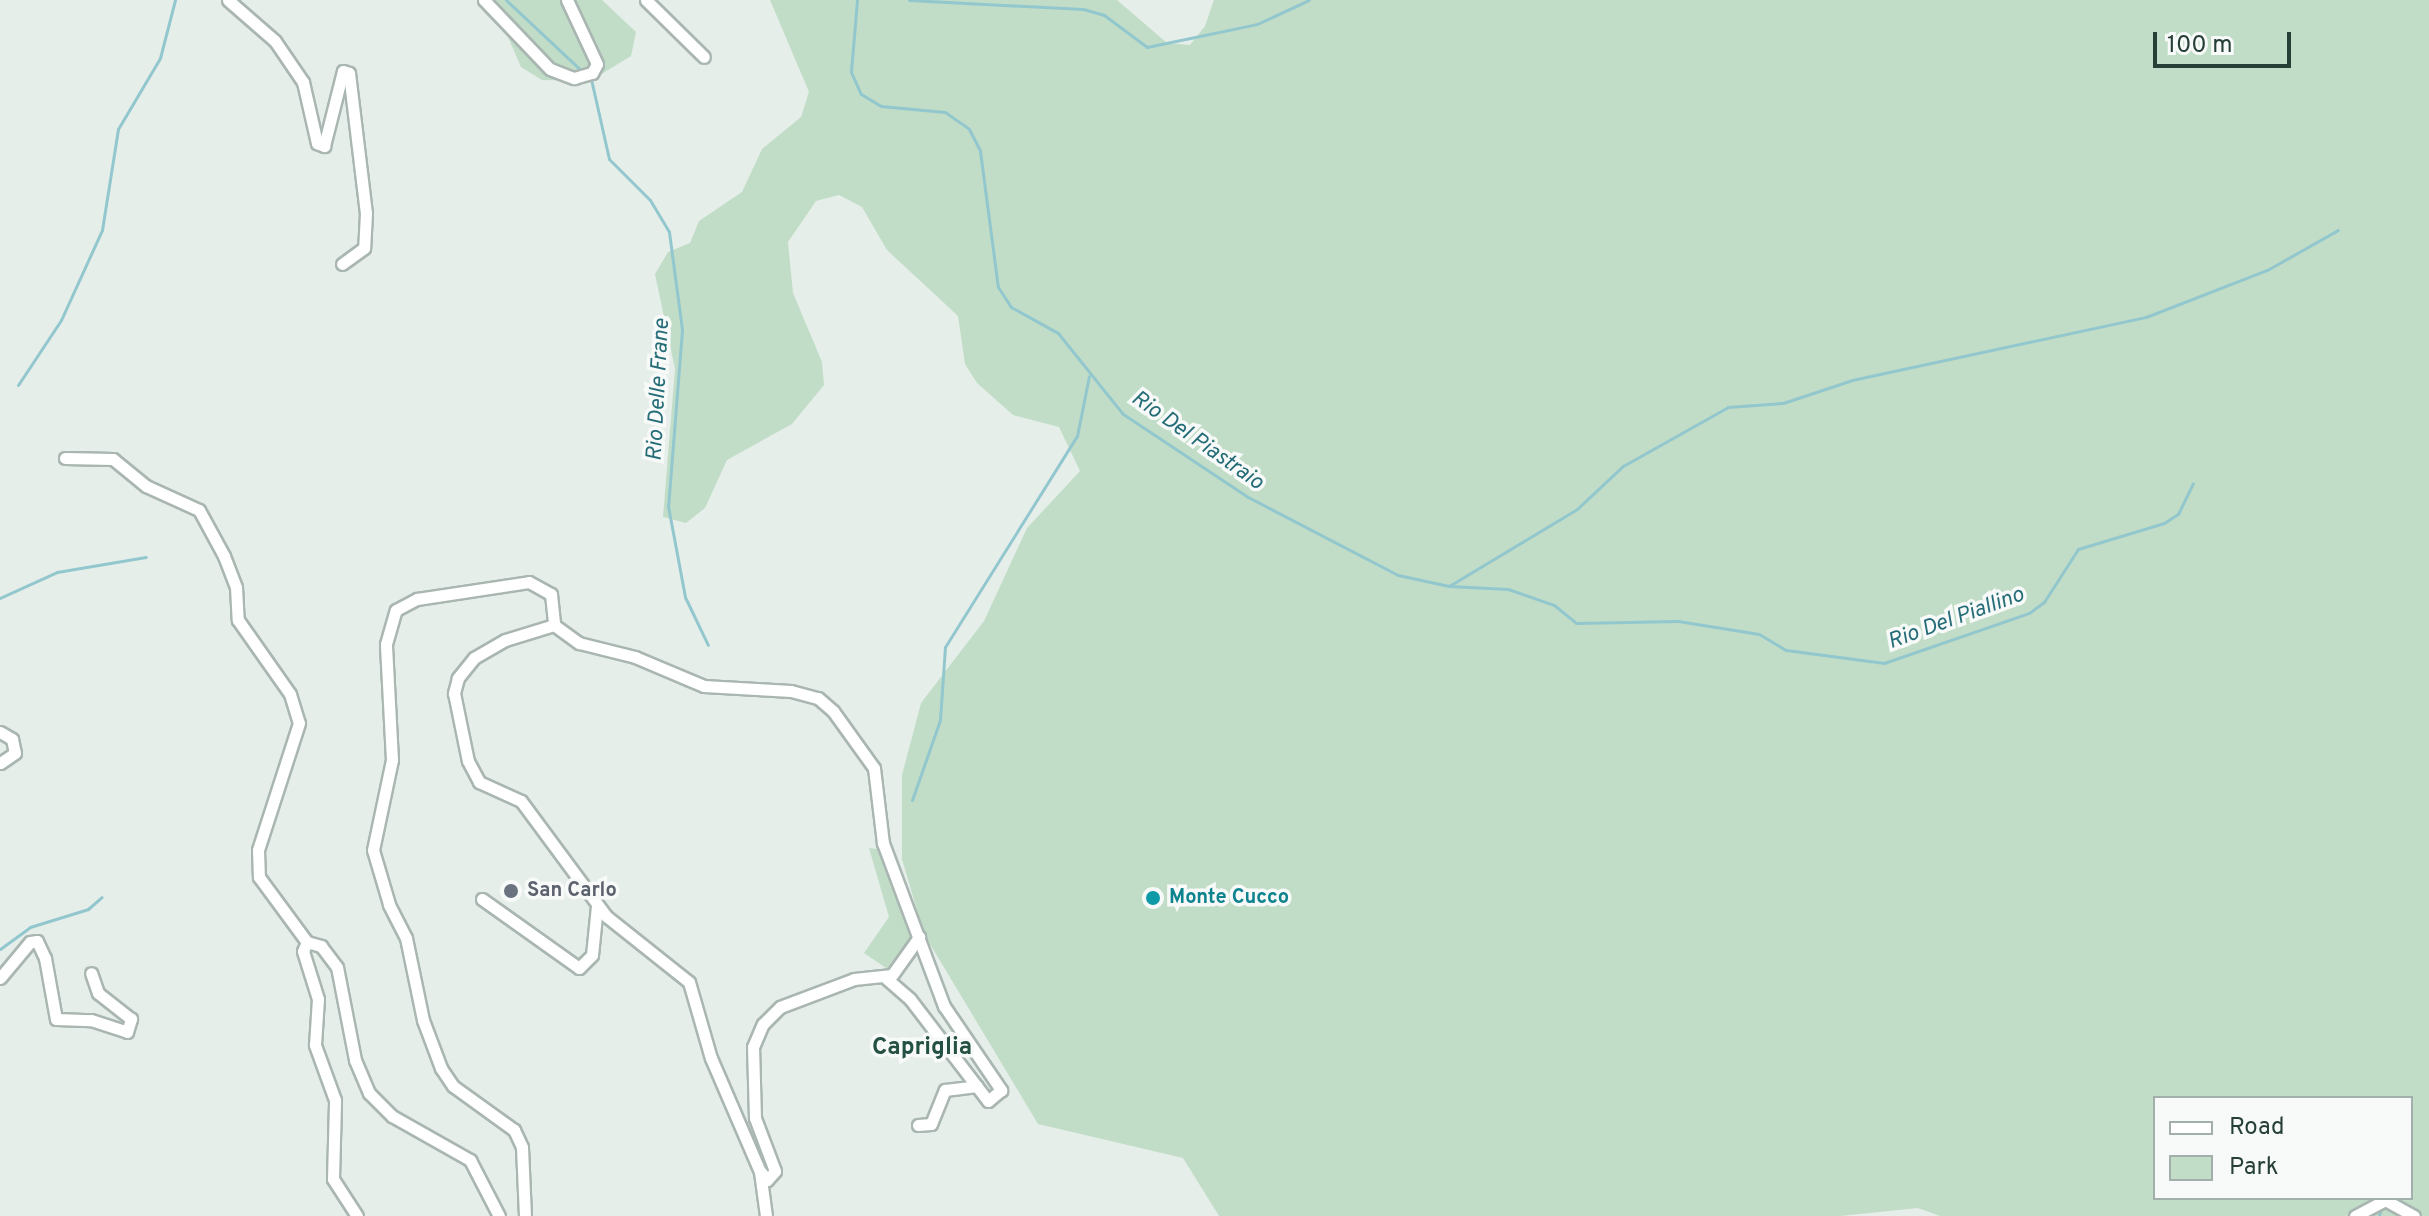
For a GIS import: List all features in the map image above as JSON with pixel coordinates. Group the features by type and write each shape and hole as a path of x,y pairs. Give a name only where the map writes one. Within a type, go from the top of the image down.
{"street":[{"path":"228,0 237,13 275,41 303,82 317,143 324,146 343,71 349,73 366,213 364,248 342,264"},
{"path":"237,13 242,0"},
{"path":"484,0 550,69 574,78 592,73 597,64 567,0"},
{"path":"646,0 704,57"},
{"path":"65,458 113,459 146,486 199,510 236,587 243,631 254,638 269,670 290,694 299,723 258,850 259,877 307,942 321,946 337,967 350,1043 369,1093 392,1116 470,1160 499,1216"},
{"path":"525,1216 526,1163 518,1138 502,1118 453,1086 441,1068 423,1020 406,938 373,857 392,760 386,665 392,619 400,606 417,599 522,582 548,590 555,606 554,625"},
{"path":"554,625 516,635 474,658 456,681 454,693 475,777 521,801 597,906 694,990 711,1058 760,1172 766,1216"},
{"path":"554,625 579,643 635,657 704,686 791,691 818,698 833,711 874,768 883,843 944,1006 1001,1090 988,1101 910,999 885,977"},
{"path":"0,732 12,739 15,753 0,763"},
{"path":"482,899 579,968 592,955 597,906"},
{"path":"760,1172 767,1180 774,1177 755,1118 753,1047 759,1031 780,1007 854,979 892,975 919,937"},
{"path":"0,978 30,942 37,941 45,958 56,1019 91,1020 127,1032 131,1019 98,993 91,973"},
{"path":"307,942 303,951 318,999 315,1045 335,1100 333,1179 357,1216"},
{"path":"918,1125 931,1124 945,1090 977,1086"},
{"path":"2355,1216 2385,1200 2414,1216"}],"green space":[{"path":"492,0 602,0 636,32 631,56 590,81 542,80 521,67"},
{"path":"770,0 1117,0 1167,43 1190,45 1205,26 1214,0 2429,0 2429,1216 1940,1216 1918,1208 1840,1216 1219,1216 1183,1158 1038,1124 924,934 902,859 902,775 921,703 984,621 1027,528 1080,471 1059,427 1013,415 977,383 965,364 958,316 887,250 862,207 839,195 816,201 788,242 793,293 822,362 824,385 792,424 727,460 705,508 686,523 663,517 675,369 655,274 668,252 690,243 699,221 742,192 762,149 801,117 809,92"},
{"path":"869,848 884,850 915,934 892,972 864,953 889,917"}],"waterway":[{"path":"18,385 61,320 102,230 118,129 160,58 175,0"},
{"name":"Rio Delle Frane","path":"506,0 582,71"},
{"name":"Rio Del Piastraio","path":"857,0 851,72 861,94 881,106 945,112 969,129 980,151 998,287 1011,307 1058,333 1123,414 1248,497 1398,575 1449,586 1508,589 1554,605 1576,623 1678,621 1759,634 1786,650 1884,663 2029,613 2044,602 2078,549 2164,523 2178,514 2193,483"},
{"path":"909,0 1083,9 1104,15 1147,47 1257,24 1309,0"},
{"name":"Rio Delle Frane","path":"591,79 609,159 650,200 669,232 682,330 668,506 685,597 708,645"},
{"path":"1449,586 1577,509 1623,466 1728,407 1783,403 1852,380 2146,317 2269,269 2338,230"},
{"path":"912,800 940,720 945,647 1077,436 1089,376"},
{"path":"0,598 57,572 146,557"},
{"path":"0,949 30,927 88,909 102,897"},
{"path":"2379,1216 2381,1206"}],"place":[{"name":"San Carlo","path":"511,891"},
{"name":"Monte Cucco","path":"1153,898"}],"district":[{"name":"Capriglia","path":"922,1049"}],"water label":[{"name":"Rio Del Piallino","path":"1956,619"}]}
